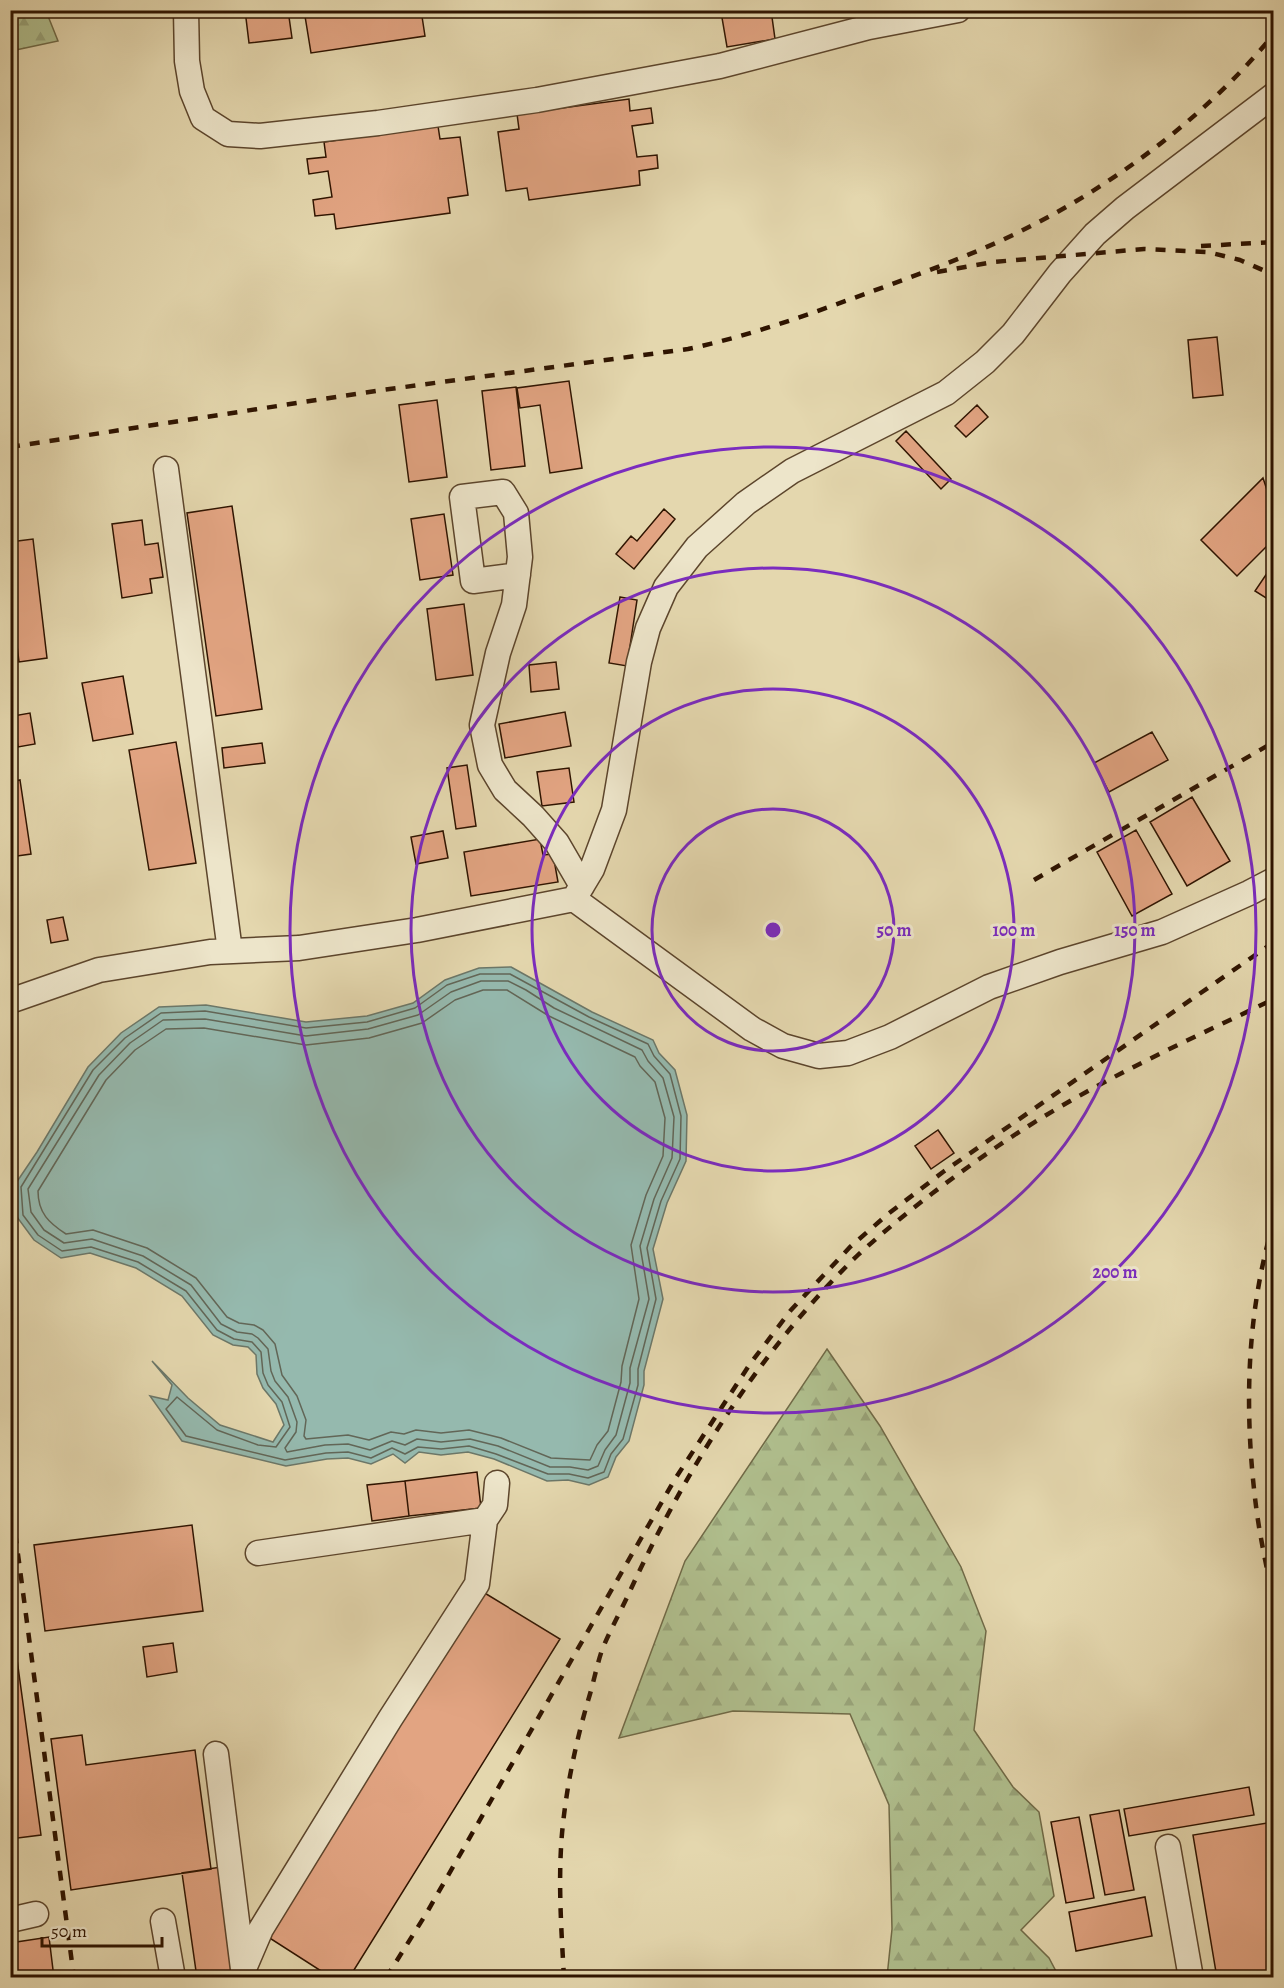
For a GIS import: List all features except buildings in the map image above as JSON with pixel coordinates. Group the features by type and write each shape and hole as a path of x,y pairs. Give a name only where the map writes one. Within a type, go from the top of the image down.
{"street":[{"path":"186,10 187,61 192,91 203,118 228,134 260,136 378,123 537,100 720,66 869,27 958,10"},
{"path":"10,1001 99,970 210,952 299,948 417,930 578,892 592,869 614,810 639,662 648,628 666,587 698,547 746,503 792,471 946,393 962,381 1013,334 1060,273 1095,234 1125,208 1274,95"},
{"path":"166,469 230,951"},
{"path":"518,575 514,605 498,652 482,725 490,765 505,790 533,816 556,843 578,892 752,1029 783,1046 819,1056 848,1053 890,1037 989,987 1060,962 1162,932 1274,880"},
{"path":"243,1974 261,1929 390,1719 477,1584 485,1520 495,1505 497,1483"},
{"path":"258,1552 485,1520"},
{"path":"216,1754 243,1974"},
{"path":"1168,1847 1191,1977"},
{"path":"10,1920 36,1914"},
{"path":"163,1921 173,1977"}],"green space":[{"path":"11,10 46,11 58,41 11,51"},
{"path":"1274,1320 1273,1484 1267,1437"},
{"path":"827,1349 880,1426 961,1567 986,1631 974,1730 1013,1787 1039,1812 1054,1896 1021,1930 1049,1958 1059,1977 887,1977 892,1929 889,1805 850,1714 733,1711 619,1738 685,1561"}],"water":[{"path":"511,967 592,1012 653,1040 659,1053 675,1070 687,1115 686,1161 667,1203 653,1249 663,1299 629,1441 616,1457 608,1477 589,1485 568,1480 547,1481 494,1459 468,1452 441,1455 419,1452 405,1463 393,1454 371,1464 348,1458 286,1466 182,1441 150,1396 168,1400 172,1385 152,1361 188,1398 220,1425 273,1442 284,1425 276,1404 263,1388 257,1374 256,1355 248,1347 233,1345 213,1335 182,1296 136,1268 90,1253 61,1258 34,1240 17,1217 14,1186 88,1067 121,1033 159,1007 206,1005 306,1022 367,1016 413,1003 445,980 479,968"}],"railway":[{"path":"10,447 382,390 688,349 778,324 980,250 1053,215 1122,171 1188,121 1248,64 1274,34"},
{"path":"1201,246 1274,242"},
{"path":"937,272 993,262 1144,249 1208,252 1240,260 1274,275"},
{"path":"1034,880 1274,742"},
{"path":"386,1978 426,1914 675,1479 750,1364 791,1310 850,1247 888,1214 943,1172 1274,942"},
{"path":"564,1978 560,1876 564,1815 578,1739 602,1650 676,1500 701,1456 758,1370 823,1290 859,1254 909,1211 962,1171 1064,1104 1098,1085 1274,999"},
{"path":"1274,1221 1258,1291 1250,1362 1249,1398 1256,1506 1274,1605"},
{"path":"10,1494 74,1978"}]}
